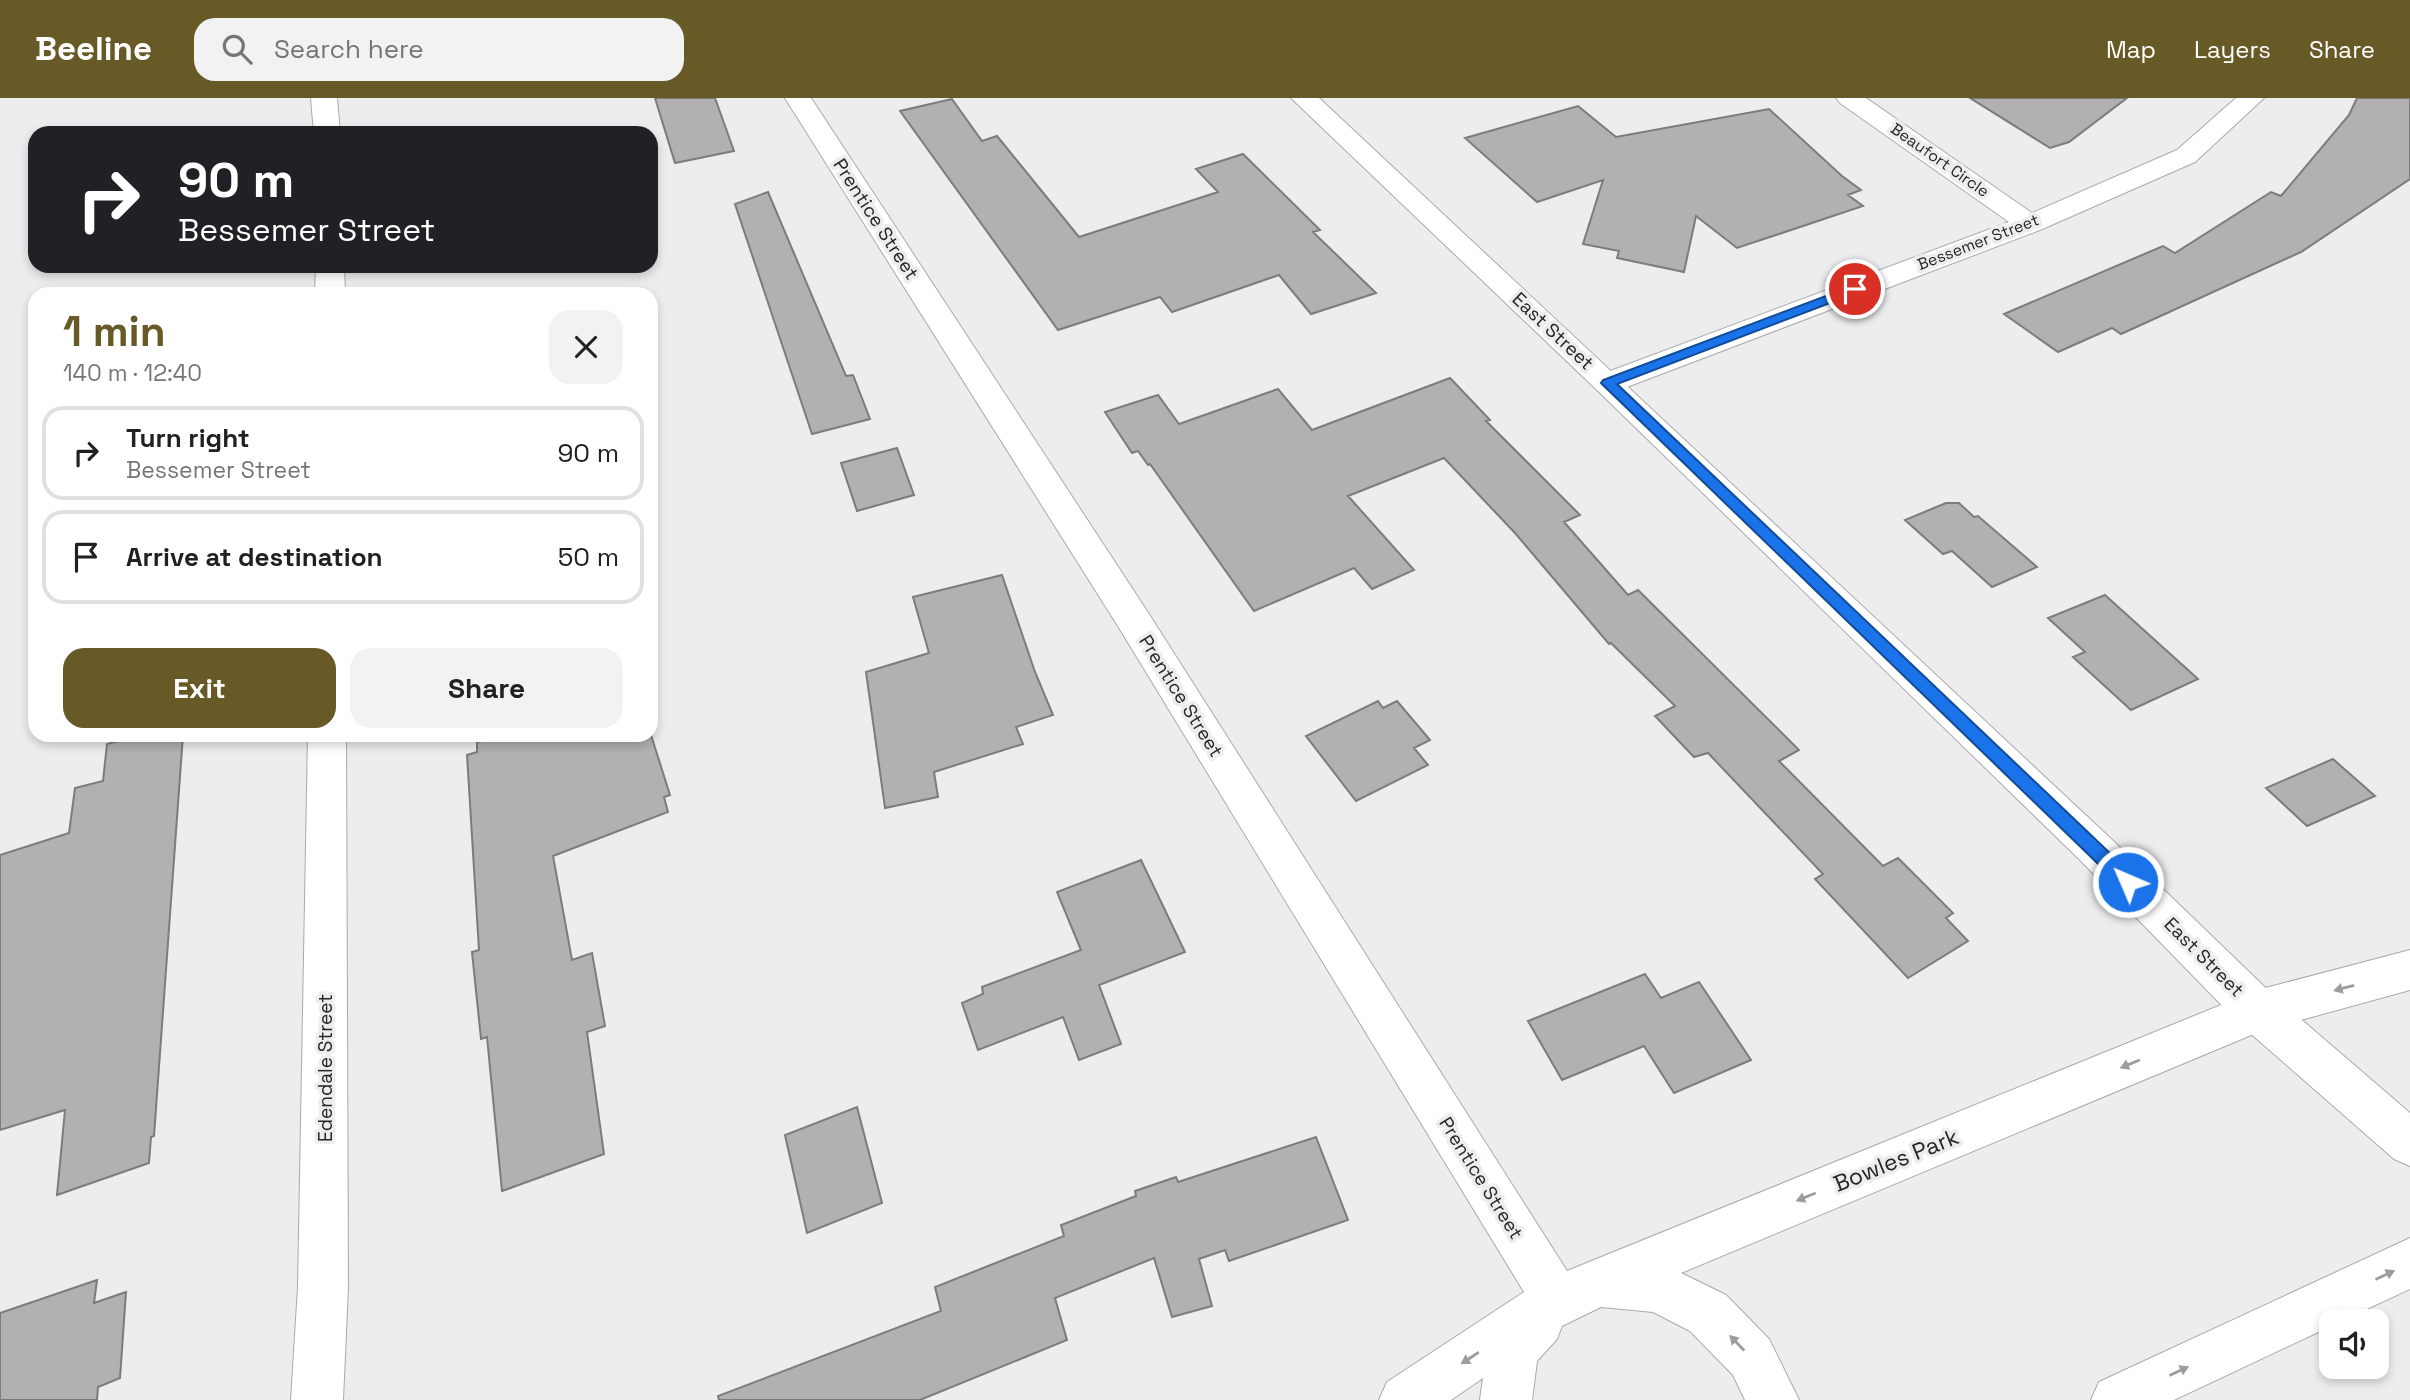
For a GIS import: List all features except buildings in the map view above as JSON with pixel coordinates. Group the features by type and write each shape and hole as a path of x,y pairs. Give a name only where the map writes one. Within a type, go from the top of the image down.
{"street":[{"path":"324,98 326,126"},
{"name":"Prentice Street","path":"798,98 1134,621 1557,1300"},
{"name":"East Street","path":"1304,98 1608,383 2094,848 2259,1011 2410,1143"},
{"name":"Beaufort Circle","path":"1849,98 2030,224"},
{"name":"Bessemer Street","path":"1608,383 2030,224 2186,156 2251,98"},
{"name":"Edendale Street","path":"317,1400 323,1287 327,742"},
{"name":"Bowles Park","path":"1405,1400 1557,1300 2259,1011 2410,970"},
{"path":"2117,1400 2410,1263"},
{"path":"1506,1400 1513,1350 1557,1300 1604,1283 1657,1288 1708,1313 1751,1356 1773,1400"}],"route":[{"path":"1855,289 1608,383 2128,882"}]}
